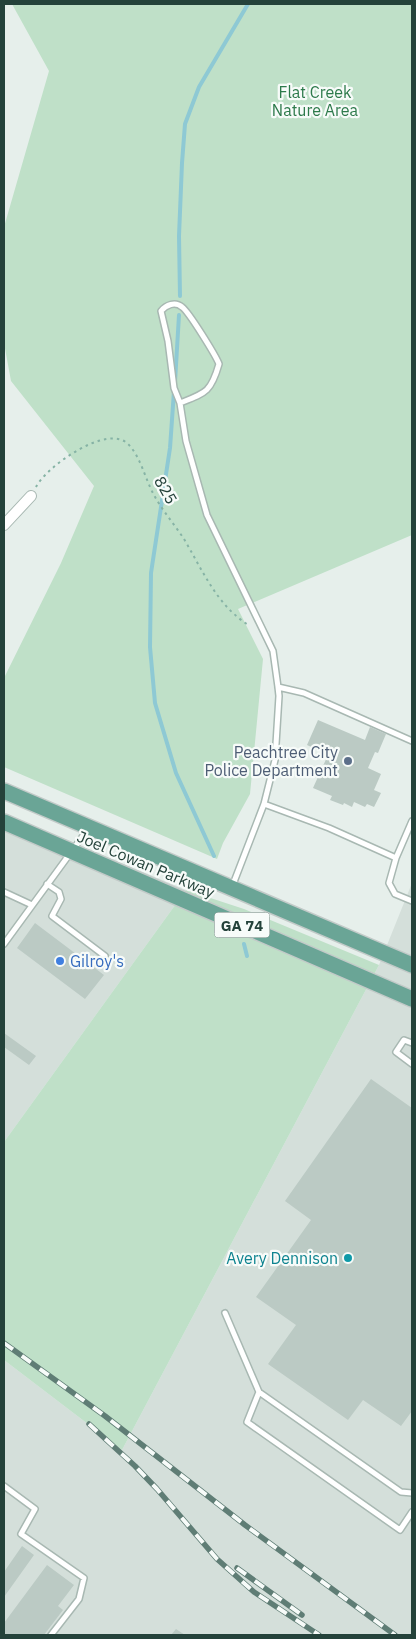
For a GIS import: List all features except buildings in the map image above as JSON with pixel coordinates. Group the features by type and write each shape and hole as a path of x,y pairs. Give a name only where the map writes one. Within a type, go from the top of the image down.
{"main road":[{"name":"Joel Cowan Parkway","path":"4,791 412,966"},
{"name":"Joel Cowan Parkway","path":"4,822 412,999"}],"street":[{"path":"4,525 31,496"}],"lane":[{"path":"180,403 207,391 214,384 219,364 188,315 182,307 175,304 165,307 161,311 168,341 174,388 180,403 186,441 207,515 273,651 279,696 275,760 264,804 232,888"},
{"path":"278,687 304,693 412,741"},
{"path":"264,804 329,828 396,858"},
{"path":"412,821 396,858 389,883 395,894 412,902"},
{"path":"4,944 90,827"},
{"path":"47,884 59,892 61,899 52,916 105,956"},
{"path":"4,892 32,905"},
{"path":"412,1043 404,1040 396,1052 412,1064"},
{"path":"225,1313 259,1392 401,1492 412,1493"},
{"path":"259,1392 247,1422 400,1530 412,1512"},
{"path":"4,1486 34,1509 22,1534 84,1578 78,1599 52,1635"}],"path":[{"name":"825","path":"31,496 40,478 75,452 103,439 115,438 127,442 134,451 154,495 184,539 220,600 239,619 266,634"}],"shaded area":[{"path":"4,814 186,890 4,1142"},
{"path":"412,883 412,1635 4,1635 4,1360 122,1450 379,965"}],"green space":[{"name":"Flat Creek Nature Area","path":"12,4 412,4 412,535 238,609 263,659 250,794 223,843 217,859 4,767 4,678 61,563 94,486 11,381 4,343 4,227 49,71"},
{"path":"186,890 244,909 379,965 122,1450 4,1360 4,1142"}],"waterway":[{"path":"180,296 179,236 185,124 199,87 248,4"},
{"path":"175,382 179,315"},
{"path":"174,391 170,448 151,573 150,647 155,703 176,773 214,856"},
{"path":"244,944 247,956"}],"railway":[{"path":"4,1343 105,1416 245,1525 395,1635"},
{"path":"89,1424 157,1489 217,1559 254,1592 319,1635"},
{"path":"237,1568 302,1615"}],"place":[{"name":"Peachtree City Police Department","path":"348,761"},
{"name":"Gilroy's","path":"60,961"},
{"name":"Avery Dennison","path":"348,1258"}]}
